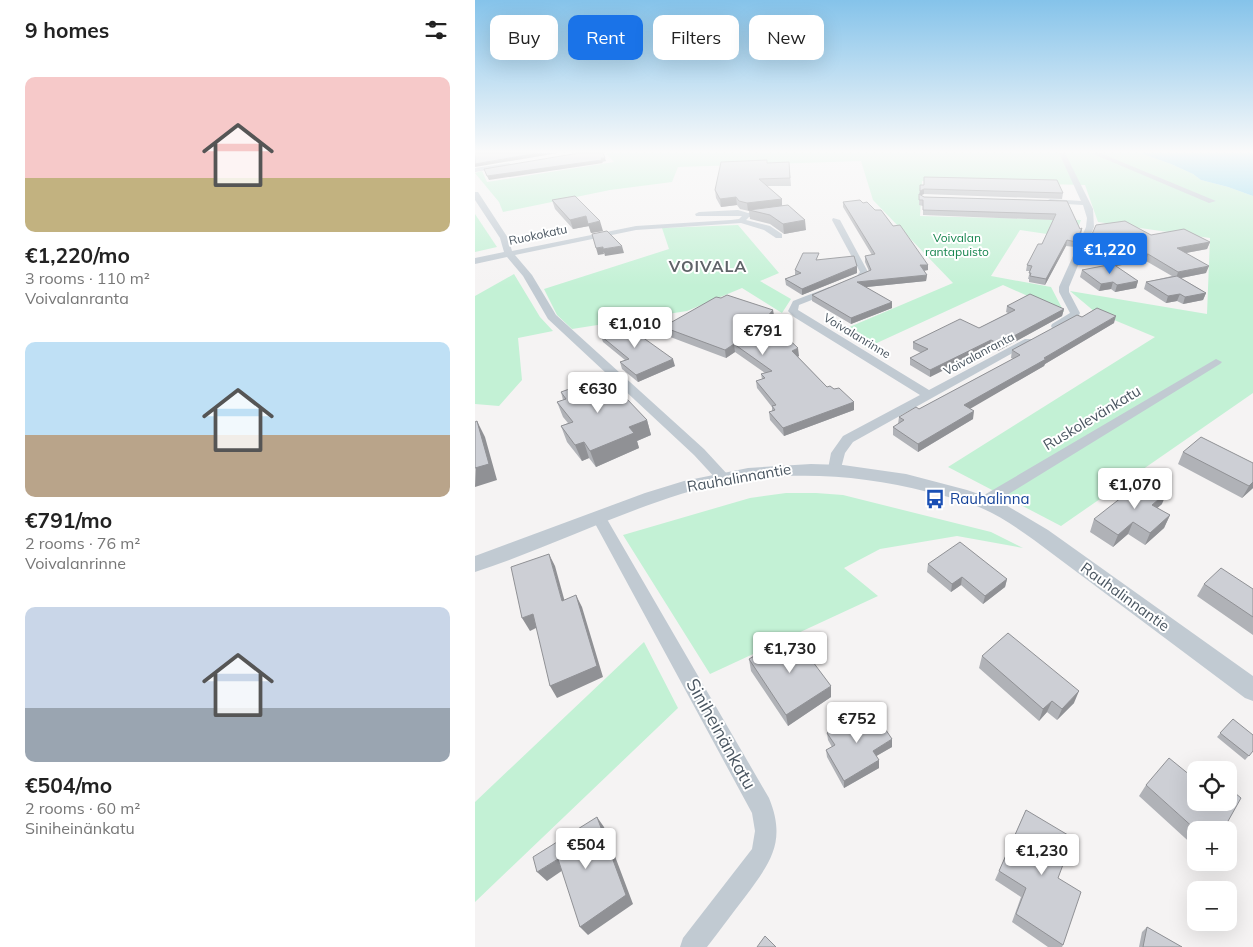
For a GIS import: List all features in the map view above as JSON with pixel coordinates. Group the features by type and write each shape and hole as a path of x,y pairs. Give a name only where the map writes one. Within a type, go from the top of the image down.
{"street":[{"path":"477,197 504,238 509,254 527,275 552,317 699,452 723,478"},
{"name":"Voivalanranta","path":"835,469 838,453 849,439 1073,317 1075,309 1067,298 1064,287 1091,222 1091,214 1083,197"},
{"path":"1203,197 1212,201"},
{"path":"1040,201 1086,203"},
{"path":"690,215 739,212 744,218 767,228 779,236"},
{"path":"744,218 774,212"},
{"name":"Ruokokatu","path":"636,228 645,221 673,217"},
{"name":"Ruokokatu","path":"475,261 636,228 744,218"},
{"name":"Voivalanrinne","path":"836,220 863,268 864,275 796,303 793,311 801,318 929,395"},
{"name":"Ruskolevänkatu","path":"984,502 1216,362"},
{"name":"Rauhalinnantie","path":"475,564 683,487 723,478 799,468 835,469 901,478 984,502 1041,534 1253,690"},
{"name":"Siniheinänkatu","path":"599,518 761,806 766,823 767,840 761,856 692,947"}],"green space":[{"name":"Voivalan rantapuisto","path":"495,197 575,197 503,212"},
{"name":"Voivalan rantapuisto","path":"872,197 921,197 920,216 1081,220 1074,238 1020,230 991,276 1051,287 1064,312 1003,285 866,348 840,331 953,283"},
{"name":"Voivalan rantapuisto","path":"1089,197 1253,197 1253,393 1061,526 948,467 1155,337 1095,312 1070,291 1207,314 1210,238 1098,222"},
{"path":"475,214 497,247 475,252"},
{"path":"738,225 779,273 760,281 791,299 782,313 742,288 687,311 572,329 557,315 544,289 669,249 662,228"},
{"path":"514,274 540,317 553,331 518,338 522,380 499,406 475,404 475,296"},
{"path":"786,493 843,495 991,532 1023,548 957,536 880,549 844,568 878,596 710,674 623,535 750,498"},
{"path":"644,642 678,708 475,902 475,802"}],"building":[{"path":"576,197 600,221 588,224 586,216 570,220 552,200"},
{"path":"736,197 780,197 782,199 747,203 739,201"},
{"path":"919,197 931,197 1067,201 1080,229 1082,228 1076,242 1067,240 1046,279 1030,276 1031,273 1029,273 1032,266 1027,265 1038,244 1042,244 1056,214 923,210 923,200 919,200"},
{"path":"860,200 863,203 867,202 875,210 881,210 893,226 900,225 928,265 920,265 927,275 857,282 892,302 851,318 812,295 871,270 865,256 875,254 843,202"},
{"path":"788,205 805,220 783,224 770,215 749,210"},
{"path":"1125,221 1151,235 1184,229 1210,242 1177,248 1209,266 1178,272 1148,254 1111,261 1087,246 1096,225"},
{"path":"607,231 622,246 603,249 603,247 596,248 592,234"},
{"path":"803,253 819,253 816,260 854,256 857,266 802,289 785,279 801,273 795,270"},
{"path":"1113,264 1138,281 1117,285 1113,282 1101,284 1082,270"},
{"path":"1177,276 1206,293 1185,297 1180,294 1168,296 1146,282"},
{"path":"1030,294 1064,309 999,344 991,340 930,370 910,358 928,349 913,342 960,319 979,328 1015,310 1007,306"},
{"path":"727,295 773,310 766,318 798,348 792,351 827,387 839,388 854,402 783,428 769,412 775,410 772,406 776,405 756,381 765,378 761,374 772,371 734,344 725,350 663,327 716,297 721,298"},
{"path":"1097,308 1116,316 1044,358 1046,359 964,405 974,411 918,444 893,427 904,420 899,417 916,407 919,409 1020,355 1012,350 1077,315 1082,317"},
{"path":"621,322 673,359 636,375 620,362 629,359 601,336 607,333 602,329"},
{"path":"605,376 647,420 629,427 634,433 590,451 584,442 575,445 561,426 573,422 557,402 566,399 561,392"},
{"path":"477,421 489,464 475,468 475,422"},
{"path":"1201,437 1253,463 1253,482 1249,486 1183,452"},
{"path":"1145,479 1167,492 1152,505 1170,515 1150,533 1133,522 1118,535 1094,519"},
{"path":"960,542 1007,579 985,596 962,577 952,584 928,564"},
{"path":"549,554 562,601 576,595 597,666 550,686 533,614 522,618 511,567"},
{"path":"1221,568 1253,589 1253,617 1204,584"},
{"path":"1008,633 1079,691 1062,709 1052,701 1043,709 982,656"},
{"path":"792,634 831,686 786,715 749,659"},
{"path":"871,708 892,739 873,751 879,760 844,781 826,750 835,745 827,733"},
{"path":"1233,719 1253,735 1253,751 1249,756 1220,733"},
{"path":"1169,758 1187,773 1187,811 1234,811 1228,821 1187,822 1146,785"},
{"path":"1237,795 1241,798 1237,805"},
{"path":"1026,810 1073,838 1058,878 1081,892 1063,945 1016,914 1026,888 999,871"},
{"path":"597,817 626,895 580,927 558,859 537,872 533,857"},
{"path":"1147,927 1182,947 1143,947"},
{"path":"765,936 776,947 757,947"}],"place":[{"name":"Rauhalinna","path":"935,499"}],"district":[{"name":"VOIVALA","path":"708,266"}]}
